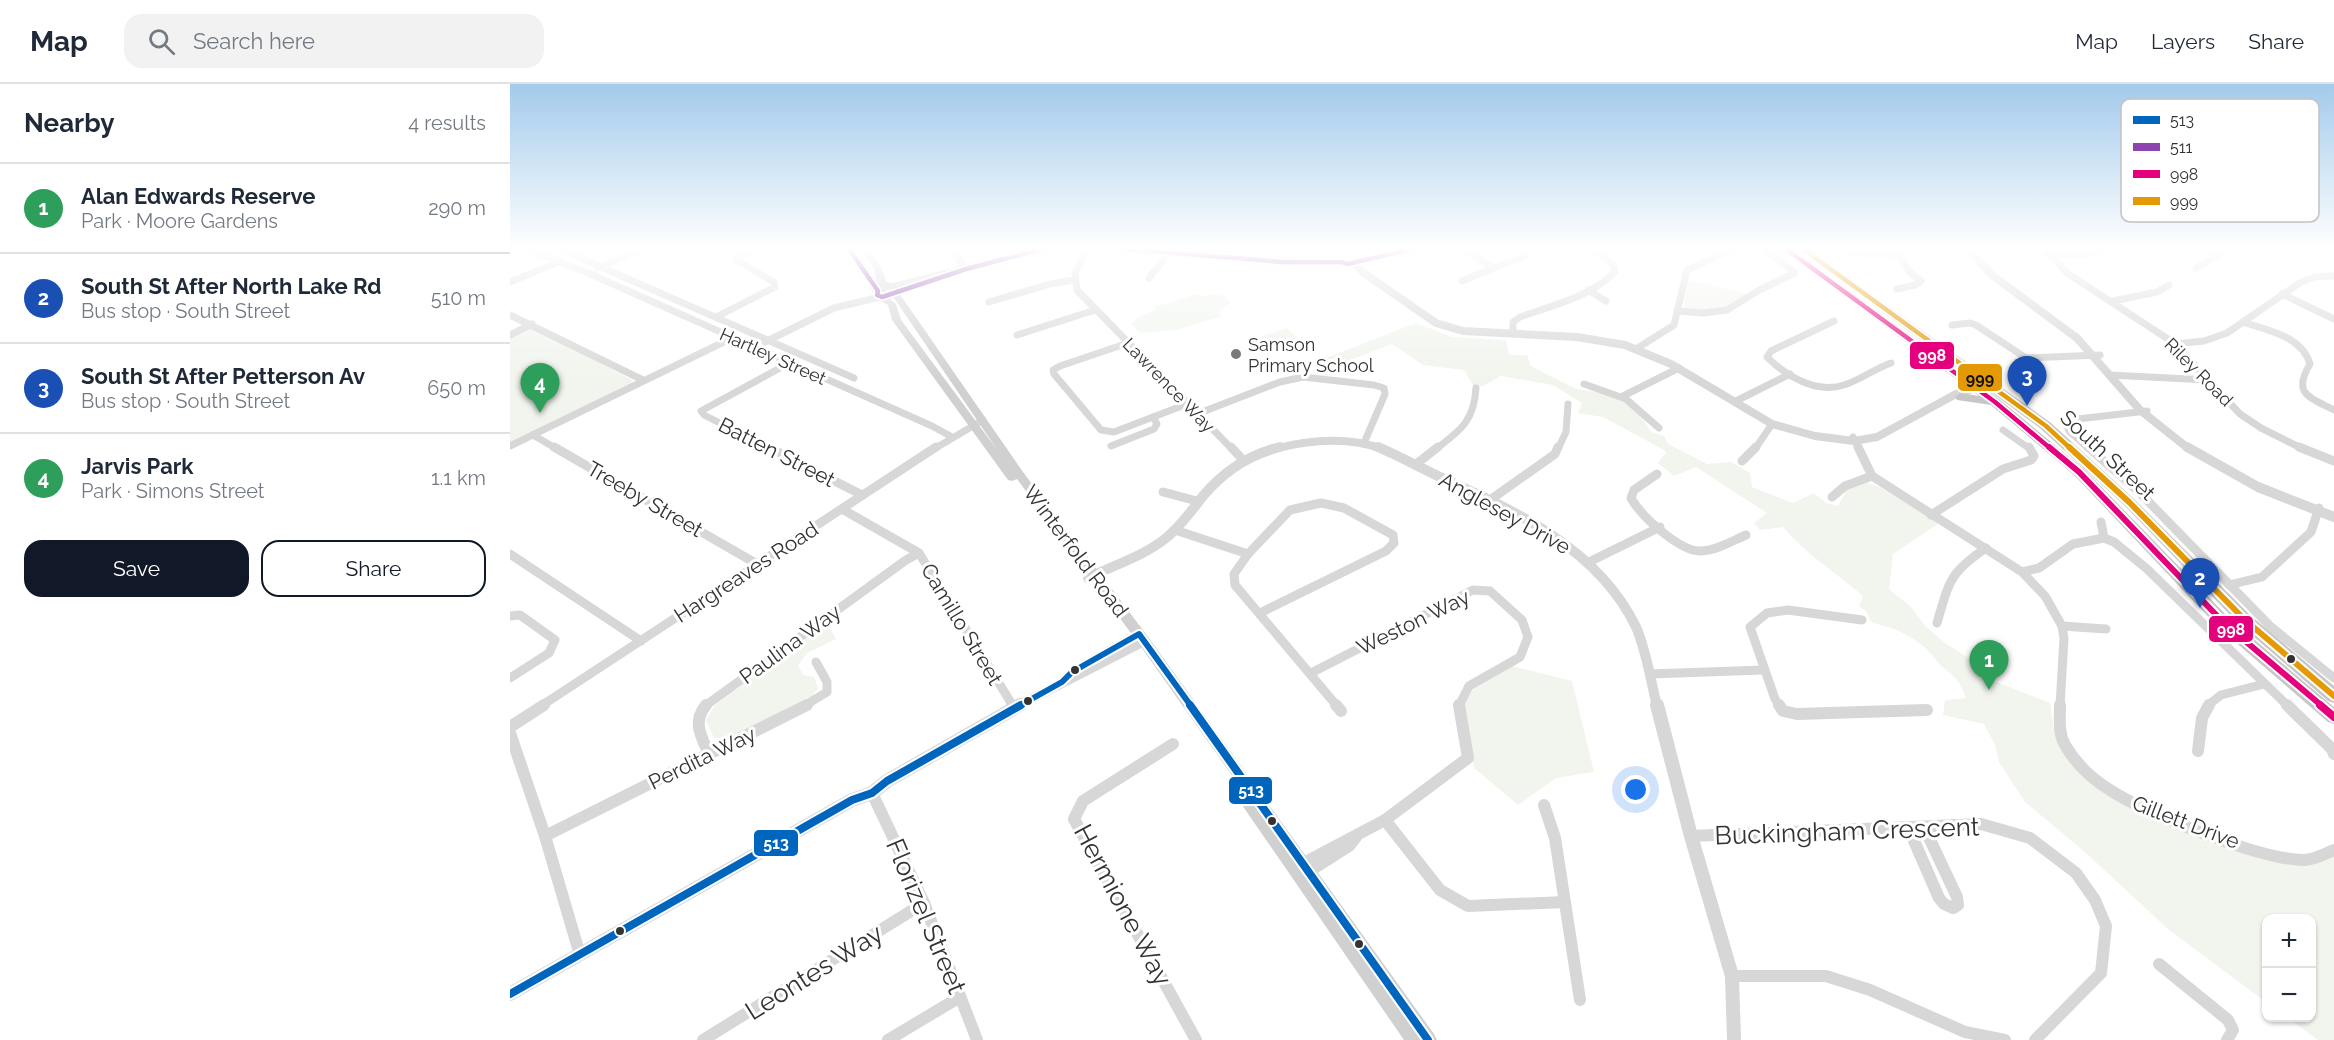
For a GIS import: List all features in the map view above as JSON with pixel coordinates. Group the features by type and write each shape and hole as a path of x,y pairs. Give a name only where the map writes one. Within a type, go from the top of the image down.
{"highway":[{"name":"South Street","path":"1846,294 1963,379 1985,388 1999,405 2079,472 2224,623 2334,717"},
{"name":"South Street","path":"1861,294 1985,388 2046,426 2121,495 2244,619 2334,696"},
{"path":"1963,379 1955,396 1999,405"}],"main road":[{"name":"Winterfold Road","path":"887,294 897,320 978,422 1138,639 1418,1038"}],"street":[{"name":"Hartley Street","path":"633,294 932,426 952,437"},
{"name":"Hartley Street","path":"663,294 854,378"},
{"path":"716,317 762,294"},
{"path":"755,348 819,314 880,294"},
{"path":"989,302 1017,294"},
{"name":"Lawrence Way","path":"1080,294 1243,460"},
{"path":"1391,294 1432,325 1465,334 1490,333 1584,338 1636,349 1679,368 1772,424 1796,432 1830,438 1856,439 1880,435 1955,396 1985,388"},
{"path":"1513,334 1513,322 1520,317 1579,294"},
{"path":"1594,294 1606,301"},
{"path":"1636,349 1645,342 1667,332 1674,325 1682,294"},
{"path":"1678,311 1716,313 1740,305 1754,294"},
{"path":"2015,294 2097,355 2144,411 2177,441 2215,465 2334,517"},
{"name":"Riley Road","path":"2101,294 2174,344 2249,420 2272,434 2334,461"},
{"path":"2113,301 2149,294"},
{"path":"2174,344 2217,337 2243,322 2282,294 2334,319"},
{"path":"1017,335 1095,310"},
{"path":"510,315 643,380"},
{"path":"1834,321 1771,351 1767,357 1773,364 1809,384 1833,387 1842,386 1892,363"},
{"path":"2243,322 2285,338 2305,350 2310,364 2301,379 2301,387 2310,398 2334,410"},
{"path":"1952,325 1970,323 1976,325 2026,358 2097,355"},
{"path":"510,335 532,324"},
{"path":"510,446 730,338 753,333"},
{"path":"1128,343 1060,366 1053,370 1054,374 1101,429 1114,432 1187,404"},
{"name":"Batten Street","path":"804,356 701,411 704,415 862,495"},
{"path":"2018,367 2026,358"},
{"path":"1623,396 1679,368"},
{"path":"1734,402 1790,374"},
{"path":"2114,375 2208,380"},
{"path":"1197,414 1280,382 1303,377 1380,386 1384,388 1385,394 1364,442"},
{"path":"1584,384 1623,396 1641,408 1659,428"},
{"path":"1414,465 1464,427 1475,406 1476,388"},
{"path":"1490,500 1555,454 1566,432 1568,404"},
{"path":"2144,411 2076,418 2069,420 2067,426 2069,431 2139,492 2270,626 2329,669 2334,678"},
{"path":"1111,446 1154,429 1157,424 1153,417"},
{"name":"Hargreaves Road","path":"510,727 862,495 978,422"},
{"path":"1742,461 1752,454 1772,424"},
{"path":"1931,515 2003,469 2024,463 2034,456 2030,448 2003,430"},
{"name":"Treeby Street","path":"533,435 757,564"},
{"path":"1832,497 1838,489 1872,476 1856,439"},
{"name":"Anglesey Drive","path":"1089,574 1160,543 1175,530 1214,481 1243,460 1274,447 1320,441 1364,442 1490,500 1562,542 1589,562 1624,606 1637,629 1691,836 1732,976 1734,1040"},
{"path":"1657,474 1634,490 1631,498 1636,507 1683,546 1696,551 1710,550 1746,535"},
{"name":"Gillett Drive","path":"1872,476 2022,572 2045,596 2062,626 2064,639 2060,735 2074,759 2086,772 2111,791 2138,807 2272,855 2304,860 2334,850"},
{"path":"1163,492 1197,501"},
{"path":"1260,613 1392,548 1394,539 1388,532 1344,508 1321,503 1290,510 1248,554 1234,574 1235,585 1341,711"},
{"name":"Camillo Street","path":"842,509 919,553 1014,708"},
{"path":"2229,585 2262,577 2311,532 2318,511"},
{"path":"2318,511 2334,513"},
{"path":"2101,522 2104,538"},
{"path":"1589,562 1660,527"},
{"path":"1175,530 1248,554"},
{"path":"2022,572 2038,568 2073,544 2104,538 2114,542 2146,568 2332,749 2334,754"},
{"path":"1937,623 1949,580 1968,560 1986,548"},
{"name":"Paulina Way","path":"710,754 697,726 701,711 709,702 906,560 919,553"},
{"path":"510,554 514,562 641,641"},
{"name":"Weston Way","path":"1301,870 1349,846 1356,837 1385,819 1468,758 1459,704 1469,686 1520,657 1528,637 1522,620 1490,591 1473,590 1311,673"},
{"path":"1862,620 1788,610 1767,613 1750,627 1774,699 1783,711 1797,714 1927,710"},
{"path":"510,616 520,615 555,640 549,653 510,678"},
{"path":"2062,626 2106,629"},
{"path":"510,994 852,800 872,793 887,781 1138,639"},
{"name":"Perdita Way","path":"545,836 817,700 827,692 828,682 816,662"},
{"path":"1650,674 1763,670"},
{"path":"2198,751 2200,721 2206,706 2230,690 2264,684"},
{"path":"510,733 545,836 580,955"},
{"name":"Hermione Way","path":"1173,744 1083,801 1074,819 1196,1040"},
{"name":"Florizel Street","path":"872,793 924,903 977,1040"},
{"path":"1544,806 1555,838 1580,1000"},
{"path":"1385,819 1440,890 1468,906 1565,902"},
{"name":"Buckingham Crescent","path":"1691,836 1981,824 2030,838 2076,873 2095,900 2106,926 2101,974 2035,1040"},
{"path":"1908,827 1939,898 1944,904 1953,908 1958,905 1958,897 1924,827"},
{"name":"Leontes Way","path":"703,1040 924,903"},
{"path":"2160,964 2228,1020 2232,1030 2227,1040"},
{"path":"1732,976 1826,976 1870,990 1965,1032 2005,1040"},
{"path":"888,1040 960,998"}],"shaded area":[{"path":"1197,294 1200,296 1221,294 1231,302 1218,312 1221,316 1176,330 1140,333 1131,324 1137,318 1155,310 1154,307"},
{"path":"1686,294 1748,294 1725,308 1684,309"},
{"path":"1416,323 1452,337 1506,340 1509,355 1527,355 1531,366 1576,389 1616,395 1638,411 1651,432 1664,436 1668,444 1707,464 1731,462 1750,473 1752,487 1793,503 1814,493 1826,503 1838,506 1847,490 1867,483 1880,487 1939,523 1893,554 1889,589 1911,607 1926,627 1945,643 1992,673 1994,681 2050,703 2057,740 2079,771 2258,857 2294,866 2334,855 2334,1040 2318,1040 2293,1022 2316,1022 2316,914 2262,914 2262,999 2169,930 2086,853 2025,802 1999,762 1995,745 1984,724 1943,715 1945,700 1966,698 1956,679 1924,646 1900,631 1872,623 1865,610 1859,606 1863,596 1811,555 1783,527 1760,530 1754,523 1767,513 1696,467 1674,476 1658,463 1666,453 1664,450 1603,417 1578,413 1582,403 1553,385 1501,376 1483,386 1473,385 1464,370 1423,365 1392,344 1332,367 1326,358"},
{"path":"535,328 632,380 631,383 510,443 510,337"},
{"path":"1286,328 1303,342 1276,353 1258,338"},
{"path":"827,623 836,639 807,653 798,665 803,675 814,677 818,688 812,696 727,738 714,738 706,720 715,705"},
{"path":"1512,666 1572,681 1594,772 1556,778 1518,805 1474,768 1464,705 1472,690"}],"transit line":[{"name":"511","path":"877,294 882,297 892,294"},
{"name":"998","path":"1847,294 1995,402 2079,472 2224,623 2334,717"},
{"name":"999","path":"1864,294 2046,426 2129,502 2244,619 2334,696"},
{"name":"513","path":"510,994 852,800 872,793 887,781 1062,682 1072,672 1139,634 1428,1040"}],"place":[{"name":"Samson Primary School","path":"1236,354"},
{"name":"South St After Petterson Av","path":"2027,406"},
{"name":"Jarvis Park","path":"540,413"},
{"name":"South St After North Lake Rd","path":"2200,608"},
{"name":"Alan Edwards Reserve","path":"1989,690"}]}
